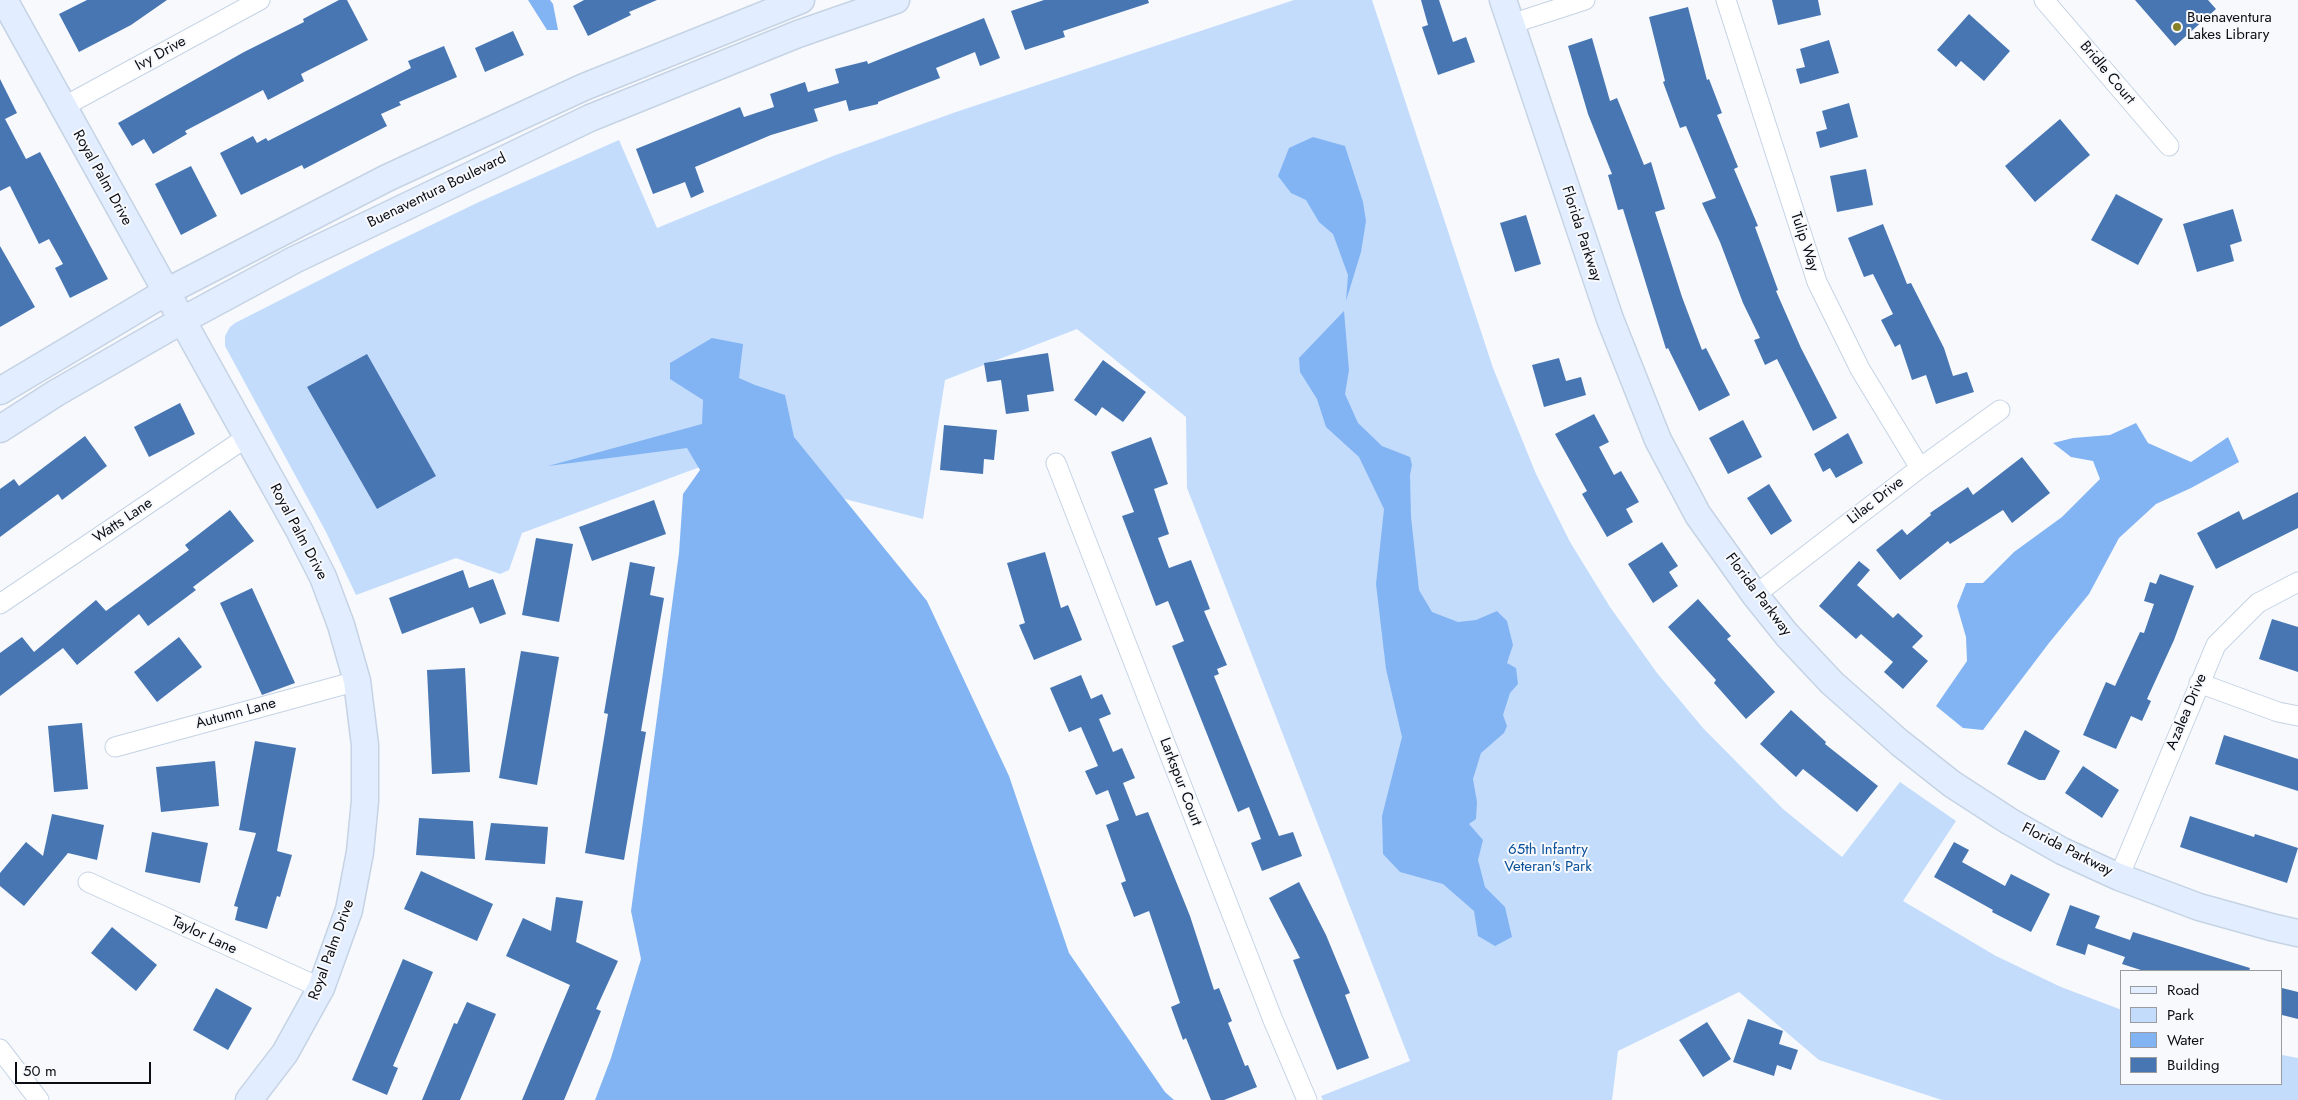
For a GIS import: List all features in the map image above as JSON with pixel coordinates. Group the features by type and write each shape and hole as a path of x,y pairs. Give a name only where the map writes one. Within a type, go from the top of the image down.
{"street":[{"name":"Royal Palm Drive","path":"4,0 300,530 323,577 357,681 365,745 365,801 360,852 349,910 321,988 285,1053 249,1100"},
{"name":"Ivy Drive","path":"63,107 260,0"},
{"name":"Buenaventura Boulevard","path":"0,391 166,292 414,166 584,88 801,0"},
{"name":"Buenaventura Boulevard","path":"0,429 56,393 181,320 294,260 590,118 798,34 896,0"},
{"name":"Florida Parkway","path":"1503,0 1610,319 1658,440 1698,515 1755,595 1787,635 1832,683 1900,743 1952,784 2009,821 2062,851 2119,876 2199,907 2270,927 2298,932"},
{"path":"1511,24 1585,0"},
{"name":"Tulip Way","path":"1726,0 1817,282 1860,369 1920,468"},
{"name":"Bridle Court","path":"2044,0 2169,146"},
{"name":"Lilac Drive","path":"1755,595 1920,468 2000,410"},
{"name":"Watts Lane","path":"0,604 247,437"},
{"name":"Larkspur Court","path":"1056,463 1306,1100"},
{"name":"Azalea Drive","path":"2119,876 2216,644 2258,603 2298,582"},
{"name":"Autumn Lane","path":"116,747 357,681"},
{"path":"2199,683 2278,712 2298,716"},
{"name":"Taylor Lane","path":"88,882 321,988"},
{"path":"0,1049 39,1100"}],"green space":[{"name":"65th Infantry Veteran's Park","path":"1294,0 1372,0 1493,368 1536,474 1570,542 1610,607 1657,673 1703,728 1783,809 1842,857 1900,782 1956,821 1903,901 1996,956 2061,987 2120,1009 2120,1085 2283,1085 2283,1055 2298,1058 2298,1100 1942,1100 1819,1060 1739,992 1618,1051 1612,1100 1323,1100 1321,1096 1410,1061 1187,488 1186,417 1077,329 945,380 923,519 708,464 522,533 509,570 500,574 456,558 356,595 326,532 225,346 225,336 230,327 375,252 479,202 619,140 657,228 833,156 956,112"}],"water":[{"path":"528,0 550,0 553,4 558,30 547,30"},
{"path":"1313,137 1345,146 1363,202 1366,221 1361,252 1346,301 1348,275 1333,234 1319,222 1306,200 1291,193 1278,176 1289,148"},
{"path":"1344,311 1349,370 1345,394 1358,423 1382,446 1410,457 1412,465 1410,475 1411,517 1419,590 1432,612 1458,622 1476,620 1497,611 1507,621 1513,645 1507,663 1516,668 1518,684 1510,693 1503,715 1507,726 1504,733 1481,753 1473,779 1477,802 1476,819 1469,824 1483,840 1478,860 1485,887 1505,907 1512,937 1495,946 1478,936 1474,911 1443,884 1400,872 1383,854 1382,816 1402,737 1386,669 1376,584 1384,509 1359,457 1326,427 1317,399 1300,372 1299,358"},
{"path":"712,338 743,344 739,378 785,395 794,437 927,601 1009,776 1069,953 1165,1092 1174,1100 595,1100 611,1058 641,959 631,911 679,553 683,494 700,470 687,448 548,466 702,424 703,400 670,379 670,363"},
{"path":"2136,423 2148,443 2191,462 2228,437 2239,462 2191,488 2156,504 2119,538 2089,594 1983,730 1963,728 1936,706 1967,661 1966,637 1957,606 1966,583 1983,583 2014,552 2062,517 2100,479 2093,461 2071,457 2053,443 2073,438 2110,435"}],"building":[{"path":"87,0 167,0 131,25 79,52 59,14"},
{"path":"339,0 347,0 368,40 301,74 304,81 268,100 263,90 185,131 187,134 153,154 144,139 132,146 118,123 244,52 304,22 303,19"},
{"path":"584,0 657,0 629,12 631,15 588,36 573,6"},
{"path":"1044,0 1148,0 1149,3 1063,31 1065,37 1025,50 1011,11"},
{"path":"1421,0 1439,0 1453,42 1466,37 1475,62 1438,75 1422,27 1428,25"},
{"path":"1772,0 1818,0 1821,15 1778,25"},
{"name":"Buenaventura Lakes Library","path":"2135,0 2208,0 2216,9 2175,46"},
{"path":"1688,7 1707,80 1709,79 1722,113 1717,115 1738,167 1734,169 1758,226 1755,227 1778,290 1776,291 1801,348 1837,418 1813,431 1777,359 1765,365 1754,340 1760,338 1743,303 1720,242 1702,203 1716,198 1686,126 1680,128 1663,82 1665,81 1649,17"},
{"path":"1969,14 2010,51 1984,81 1961,61 1956,67 1937,50"},
{"path":"984,18 1000,58 980,66 975,52 936,68 940,78 878,102 878,104 849,111 846,100 814,109 818,121 771,135 695,167 704,192 691,198 685,182 653,194 636,149 740,107 744,117 774,107 770,94 805,82 808,92 839,83 835,69 867,61 868,64"},
{"path":"513,31 524,55 485,72 475,48"},
{"path":"1592,38 1610,101 1617,98 1644,165 1651,162 1665,209 1655,212 1682,297 1702,350 1706,348 1730,395 1699,411 1668,348 1666,349 1623,209 1618,210 1608,175 1612,174 1588,114 1568,46"},
{"path":"1829,40 1839,73 1800,84 1796,69 1805,67 1800,49"},
{"path":"444,46 457,77 399,102 401,105 381,114 387,126 304,169 302,165 241,195 220,153 253,136 257,143 266,138 268,141 411,68 408,61"},
{"path":"0,79 17,113 5,119 26,159 40,152 108,279 70,298 55,268 63,264 49,239 39,244 10,186 0,191"},
{"path":"1849,103 1858,137 1820,148 1816,132 1827,129 1822,111"},
{"path":"2060,119 2090,155 2035,202 2005,166"},
{"path":"191,166 217,216 181,235 155,184"},
{"path":"1866,169 1873,205 1837,212 1830,176"},
{"path":"2116,194 2163,219 2138,265 2091,240"},
{"path":"2233,209 2242,241 2230,245 2234,261 2197,272 2183,224"},
{"path":"1526,215 1541,264 1515,272 1500,223"},
{"path":"1883,224 1907,284 1911,283 1944,348 1953,376 1967,372 1974,392 1936,404 1926,375 1912,380 1900,344 1895,347 1881,320 1893,314 1873,274 1864,277 1848,238"},
{"path":"0,246 35,307 0,327"},
{"path":"1048,353 1054,391 1027,395 1029,411 1006,414 1001,380 987,382 984,363"},
{"path":"367,354 436,476 377,509 307,387"},
{"path":"1559,358 1566,381 1581,377 1586,395 1544,407 1532,365"},
{"path":"1103,360 1146,392 1123,422 1102,407 1096,416 1074,400"},
{"path":"180,403 195,434 149,457 134,427"},
{"path":"1594,414 1609,442 1599,447 1614,475 1621,471 1639,502 1626,509 1633,522 1607,537 1582,494 1587,491 1555,434"},
{"path":"1743,420 1762,457 1728,474 1709,438"},
{"path":"944,425 997,430 994,460 984,459 983,474 940,470"},
{"path":"1848,433 1863,463 1836,478 1830,468 1823,472 1814,454"},
{"path":"85,436 107,466 62,500 58,494 0,537 0,489 14,479 19,486"},
{"path":"1151,437 1168,484 1154,489 1169,534 1158,538 1169,568 1191,560 1210,609 1204,611 1227,665 1217,669 1219,674 1214,676 1279,836 1293,832 1302,856 1262,871 1251,843 1261,839 1249,807 1238,812 1172,646 1184,641 1168,601 1156,606 1122,516 1134,512 1111,452"},
{"path":"2022,457 2050,493 2012,523 2003,510 1950,544 1948,541 1900,580 1876,550 1902,529 1907,535 1931,515 1930,513 1968,487 1973,495"},
{"path":"1769,484 1792,521 1771,535 1747,498"},
{"path":"2298,492 2298,528 2216,569 2197,533 2239,511 2243,520"},
{"path":"654,500 666,534 592,561 579,527"},
{"path":"230,510 254,541 193,587 196,590 148,626 139,614 77,665 63,648 0,696 0,653 22,637 34,652 96,600 106,611 189,550 185,545"},
{"path":"536,538 573,544 559,622 522,615"},
{"path":"1662,542 1678,566 1669,572 1678,586 1653,603 1628,564"},
{"path":"1045,552 1061,608 1068,605 1082,640 1034,660 1019,625 1025,623 1007,563"},
{"path":"1859,561 1870,570 1857,585 1893,618 1898,613 1923,636 1912,647 1928,661 1903,689 1884,672 1893,662 1861,634 1856,639 1819,606"},
{"path":"630,562 655,567 650,595 664,598 641,731 646,732 624,860 585,853 608,714 604,713"},
{"path":"463,570 469,588 493,579 506,614 480,624 473,607 402,634 389,598"},
{"path":"2160,574 2194,586 2174,640 2147,699 2151,701 2142,721 2131,716 2116,749 2083,735 2106,682 2115,686 2140,632 2144,633 2154,604 2144,601 2150,582 2156,584"},
{"path":"252,588 295,683 262,695 220,603"},
{"path":"1698,599 1731,636 1727,639 1775,692 1746,719 1714,683 1716,680 1668,627"},
{"path":"2272,619 2298,627 2298,672 2259,659"},
{"path":"179,637 202,667 157,702 134,672"},
{"path":"521,651 559,657 537,785 499,778"},
{"path":"465,668 470,772 432,774 427,670"},
{"path":"1081,675 1091,699 1102,694 1111,714 1099,719 1113,752 1122,748 1135,778 1123,783 1136,816 1148,812 1190,916 1214,990 1219,988 1232,1021 1228,1023 1245,1066 1248,1065 1257,1087 1224,1100 1211,1100 1186,1038 1183,1040 1171,1007 1180,1003 1149,911 1134,917 1121,883 1126,881 1106,825 1119,820 1108,790 1096,795 1085,771 1098,766 1081,727 1069,732 1050,688"},
{"path":"1791,710 1826,742 1825,744 1878,786 1857,812 1803,769 1796,777 1760,744"},
{"path":"82,723 88,789 54,792 48,726"},
{"path":"2025,730 2060,751 2045,780 2039,780 2007,764"},
{"path":"2224,735 2298,759 2298,791 2215,764"},
{"path":"255,741 296,748 277,851 292,855 280,897 277,896 267,929 235,920 238,907 234,906 256,833 239,830"},
{"path":"215,761 219,806 161,812 156,767"},
{"path":"2083,766 2119,790 2102,818 2065,793"},
{"path":"52,814 104,825 97,860 68,853 24,906 0,886 0,873 26,842 43,856"},
{"path":"2190,816 2254,837 2255,834 2298,848 2287,883 2180,847"},
{"path":"419,818 473,821 475,859 416,855"},
{"path":"491,823 548,827 545,864 485,860"},
{"path":"152,832 208,843 200,883 145,872"},
{"path":"1954,842 1969,850 1962,862 2005,886 2011,874 2050,894 2031,932 1992,912 1993,910 1934,877"},
{"path":"421,871 493,904 477,941 404,909"},
{"path":"1299,882 1326,935 1350,993 1345,995 1369,1058 1337,1070 1293,960 1300,958 1269,898"},
{"path":"556,897 583,901 576,942 618,961 596,1009 601,1011 564,1100 522,1100 570,985 506,956 523,918 551,931"},
{"path":"2070,905 2100,916 2095,928 2130,940 2133,932 2250,968 2249,970 2141,970 2122,964 2125,957 2088,944 2085,955 2056,945"},
{"path":"112,927 157,965 136,991 91,953"},
{"path":"403,959 433,972 393,1066 398,1068 387,1095 352,1080"},
{"path":"216,988 252,1008 228,1050 193,1030"},
{"path":"2283,988 2298,992 2298,1019 2283,1015"},
{"path":"467,1002 496,1014 460,1100 422,1100 454,1023 457,1024"},
{"path":"1748,1019 1783,1031 1779,1044 1798,1050 1791,1070 1777,1065 1774,1076 1733,1062"},
{"path":"1707,1022 1731,1059 1703,1077 1679,1040"}],"place":[{"name":"Buenaventura Lakes Library","path":"2177,27"}]}
